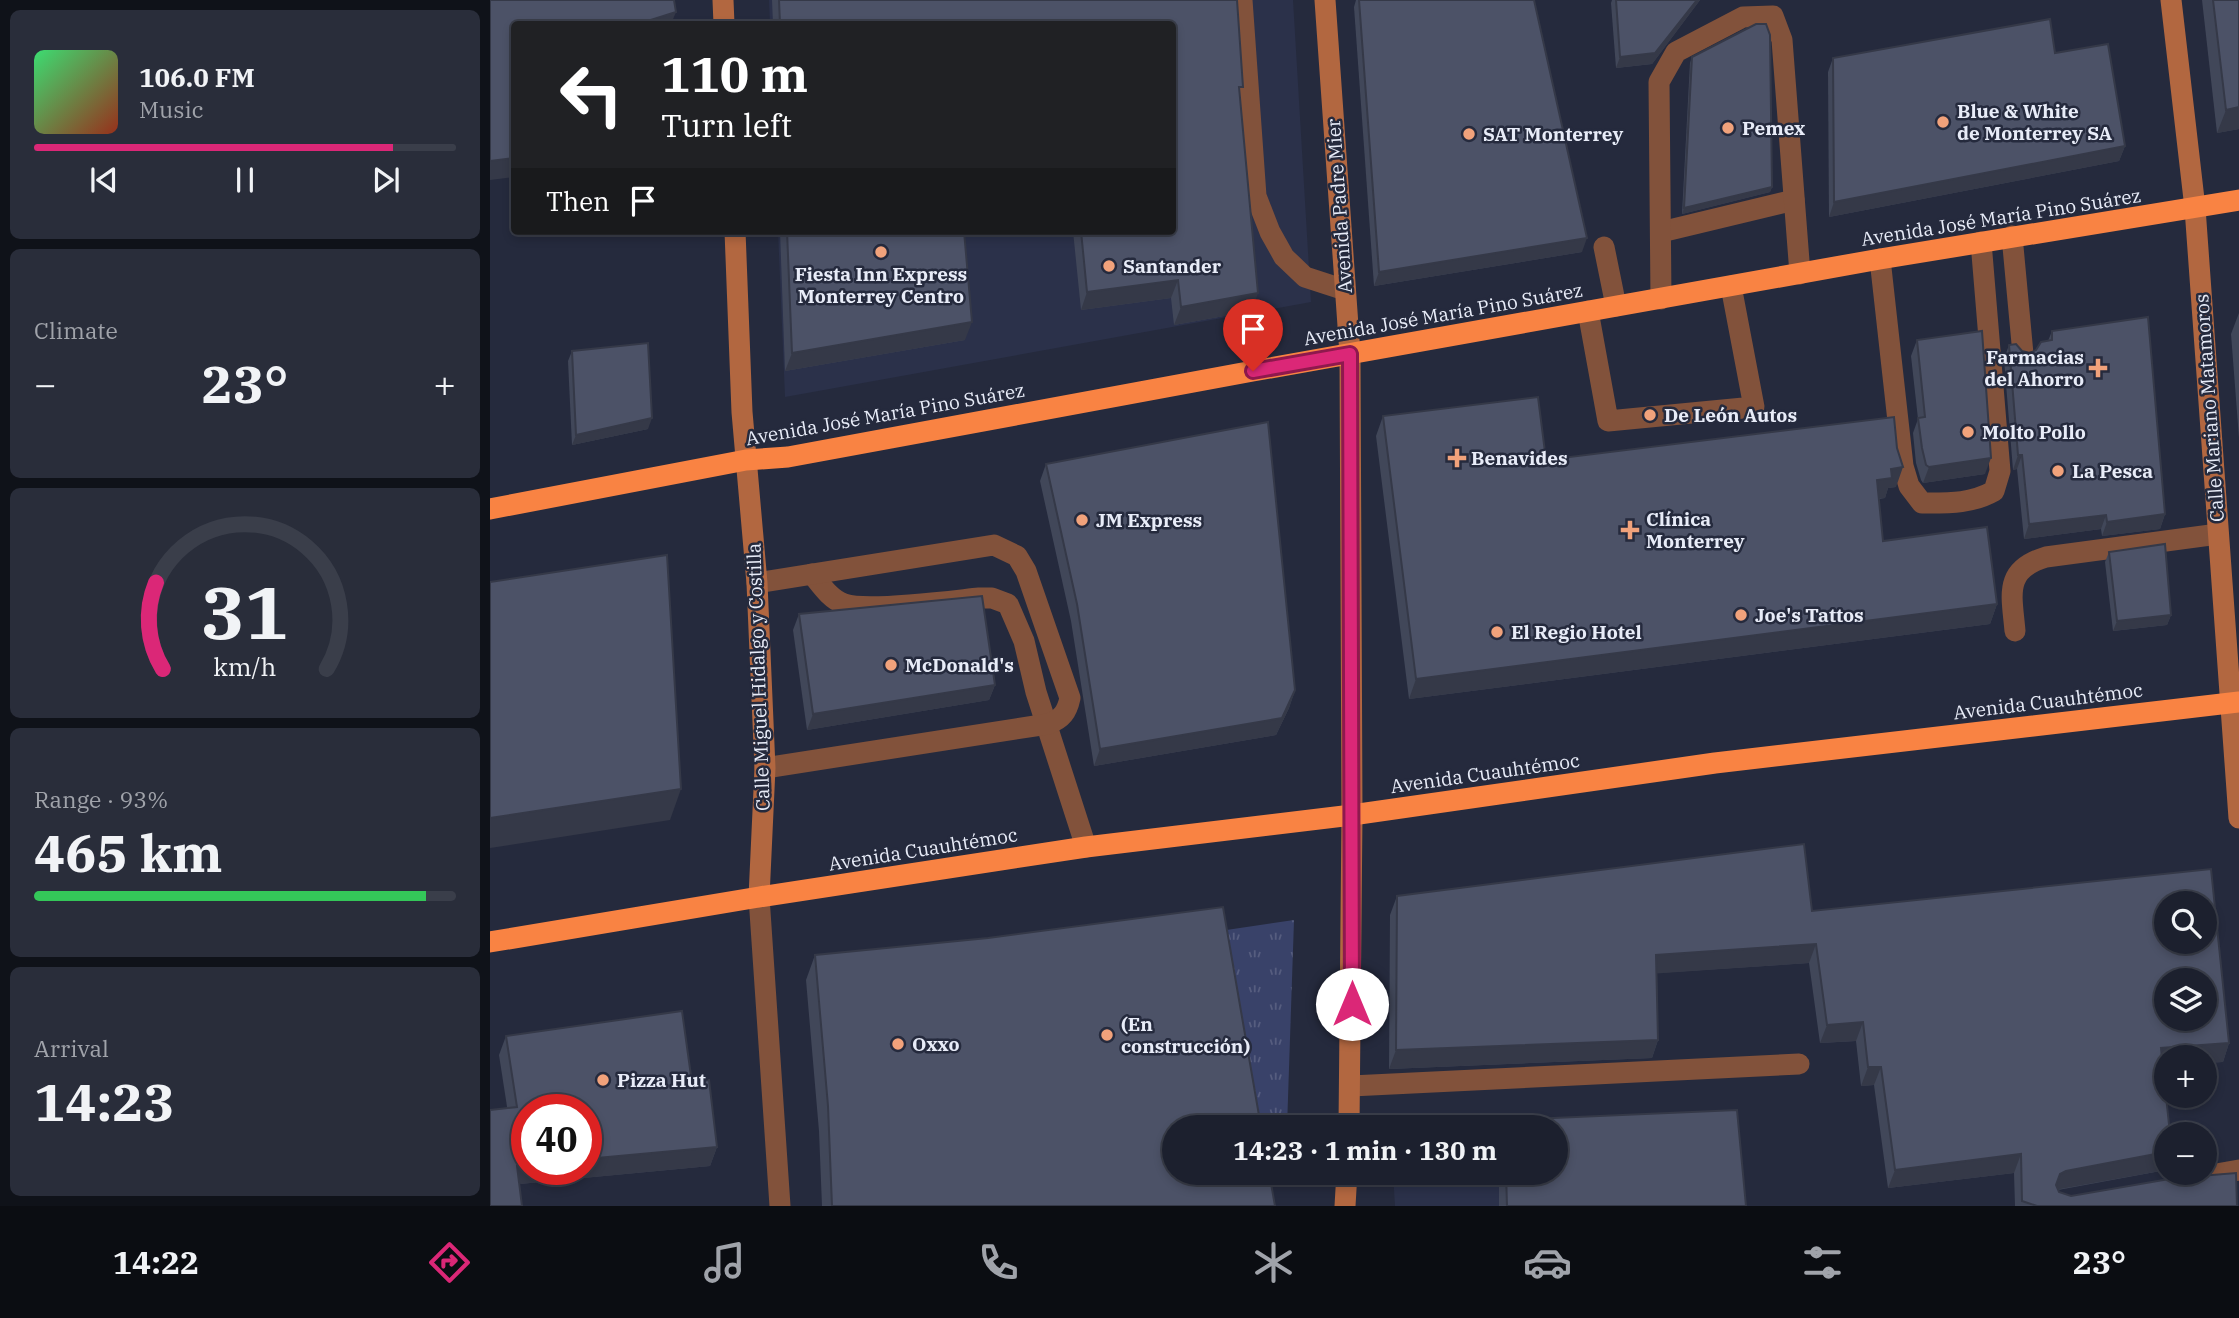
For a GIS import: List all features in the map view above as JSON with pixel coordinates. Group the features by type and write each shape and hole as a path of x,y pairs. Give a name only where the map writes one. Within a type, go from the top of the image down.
{"highway":[{"name":"Avenida José María Pino Suárez","path":"490,509 746,460 789,457 2012,236 2239,200"},
{"name":"Avenida Cuauhtémoc","path":"490,942 1086,847 1352,815 1715,763 2235,702"}],"street":[{"path":"723,0 724,21"},
{"path":"1242,0 1256,196 1270,232 1284,257 1305,277 1345,290"},
{"name":"Avenida Padre Mier","path":"1325,0 1350,354 1352,1086 1350,1115"},
{"name":"Calle Mariano Matamoros","path":"2171,0 2195,208 2218,534 2235,702 2239,818"},
{"path":"1661,299 1659,82 1676,52 1743,17 1773,16 1782,40 1800,274"},
{"path":"1661,232 1794,200"},
{"name":"Calle Miguel Hidalgo y Costilla","path":"734,235 746,460 757,583 765,768 759,897 780,1206"},
{"path":"2012,236 2023,354"},
{"path":"1880,260 1903,466 1909,486 1922,503 1955,503 1979,499 1994,491 2000,471 1981,242"},
{"path":"1604,247 1616,306"},
{"path":"1588,311 1608,421 1754,407 1731,286"},
{"path":"2015,631 2012,589 2016,577 2045,548 2218,534"},
{"path":"757,583 994,545 1017,556 1026,571 1070,698 1067,712 1048,724 765,768"},
{"path":"812,574 827,593 843,604 864,607 979,598 992,598 1008,604 1020,630 1036,692 1086,847"},
{"path":"1352,1086 1799,1064"},
{"path":"2217,1174 2239,1170"},
{"path":"1345,1206 1346,1185"}],"shaded area":[{"path":"769,0 1293,0 1311,302 785,397 778,235 1176,235 1176,21 770,21"},
{"path":"1568,1174 1737,1206 1395,1206 1394,1185 1568,1185"}],"green space":[{"path":"1294,920 1287,1115 1245,1115 1213,932"}],"building":[{"path":"490,0 674,0 676,12 647,21 511,21 511,158 490,161"},
{"path":"779,0 1237,0 1243,87 1239,87 1258,293 1181,307 1178,280 1087,292 1081,235 1176,235 1176,21 780,21"},
{"path":"1359,0 1534,0 1587,238 1379,272"},
{"path":"1616,0 1697,0 1655,53 1620,57"},
{"path":"2213,0 2239,0 2239,107 2226,110"},
{"name":"Blue & White de Monterrey SA","path":"2050,19 2055,53 2108,44 2125,146 1834,202 1833,58"},
{"name":"Pemex","path":"1756,24 1766,24 1770,35 1772,187 1684,208 1692,57"},
{"path":"787,235 964,235 972,322 792,353"},
{"path":"2148,317 2165,514 2107,522 2106,515 2029,524 2022,455 2018,455 2009,345 2016,344 2022,351 2030,353 2036,350 2041,342 2052,340 2052,331"},
{"path":"1982,331 1991,458 1929,467 1926,465 1922,448 1918,418 1925,417 1917,340"},
{"path":"648,343 652,418 576,435 572,351"},
{"path":"1538,397 1546,460 1894,417 1897,448 1903,467 1891,469 1892,478 1877,480 1883,541 1987,527 1997,604 1416,679 1383,416"},
{"path":"1268,422 1295,690 1282,718 1100,749 1077,604 1046,464"},
{"path":"2165,544 2171,615 2117,621 2109,552"},
{"path":"667,555 681,789 490,818 490,582"},
{"name":"McDonald's","path":"982,596 995,685 813,714 799,614"},
{"path":"1804,844 1812,911 2211,869 2213,891 2154,891 2154,954 2217,954 2217,927 2229,1043 2154,1045 2154,1108 2167,1108 2169,1122 2154,1122 2154,1154 2066,1171 2060,1174 2056,1185 2059,1192 2071,1196 2154,1182 2154,1185 2217,1185 2217,1175 2236,1173 2237,1206 2037,1206 2022,1201 2021,1154 1895,1170 1881,1067 1868,1067 1863,1022 1827,1025 1816,944 1656,955 1658,1040 1396,1050 1397,896"},
{"path":"1223,907 1259,1115 1162,1115 1162,1185 1271,1185 1275,1206 832,1206 828,1106 815,955 988,938"},
{"path":"682,1011 692,1083 709,1080 717,1147 602,1158 602,1094 515,1094 506,1036"},
{"path":"511,1108 511,1185 519,1185 522,1206 490,1206 490,1110"},
{"path":"1737,1110 1746,1206 1507,1206 1506,1185 1568,1185 1568,1117"}],"place":[{"name":"Blue & White de Monterrey SA","path":"1943,122"},
{"name":"Pemex","path":"1728,128"},
{"name":"SAT Monterrey","path":"1469,134"},
{"name":"Fiesta Inn Express Monterrey Centro","path":"881,252"},
{"name":"Santander","path":"1109,266"},
{"name":"Farmacias del Ahorro","path":"2098,368"},
{"name":"De León Autos","path":"1650,415"},
{"name":"Molto Pollo","path":"1968,432"},
{"name":"Benavides","path":"1457,458"},
{"name":"La Pesca","path":"2058,471"},
{"name":"JM Express","path":"1082,520"},
{"name":"Clínica Monterrey","path":"1630,530"},
{"name":"Joe's Tattos","path":"1741,615"},
{"name":"El Regio Hotel","path":"1497,632"},
{"name":"McDonald's","path":"891,665"},
{"name":"(En construcción)","path":"1107,1035"},
{"name":"Oxxo","path":"898,1044"},
{"name":"Pizza Hut","path":"603,1080"}],"route":[{"path":"1253,371 1350,354 1352,1004"}]}
